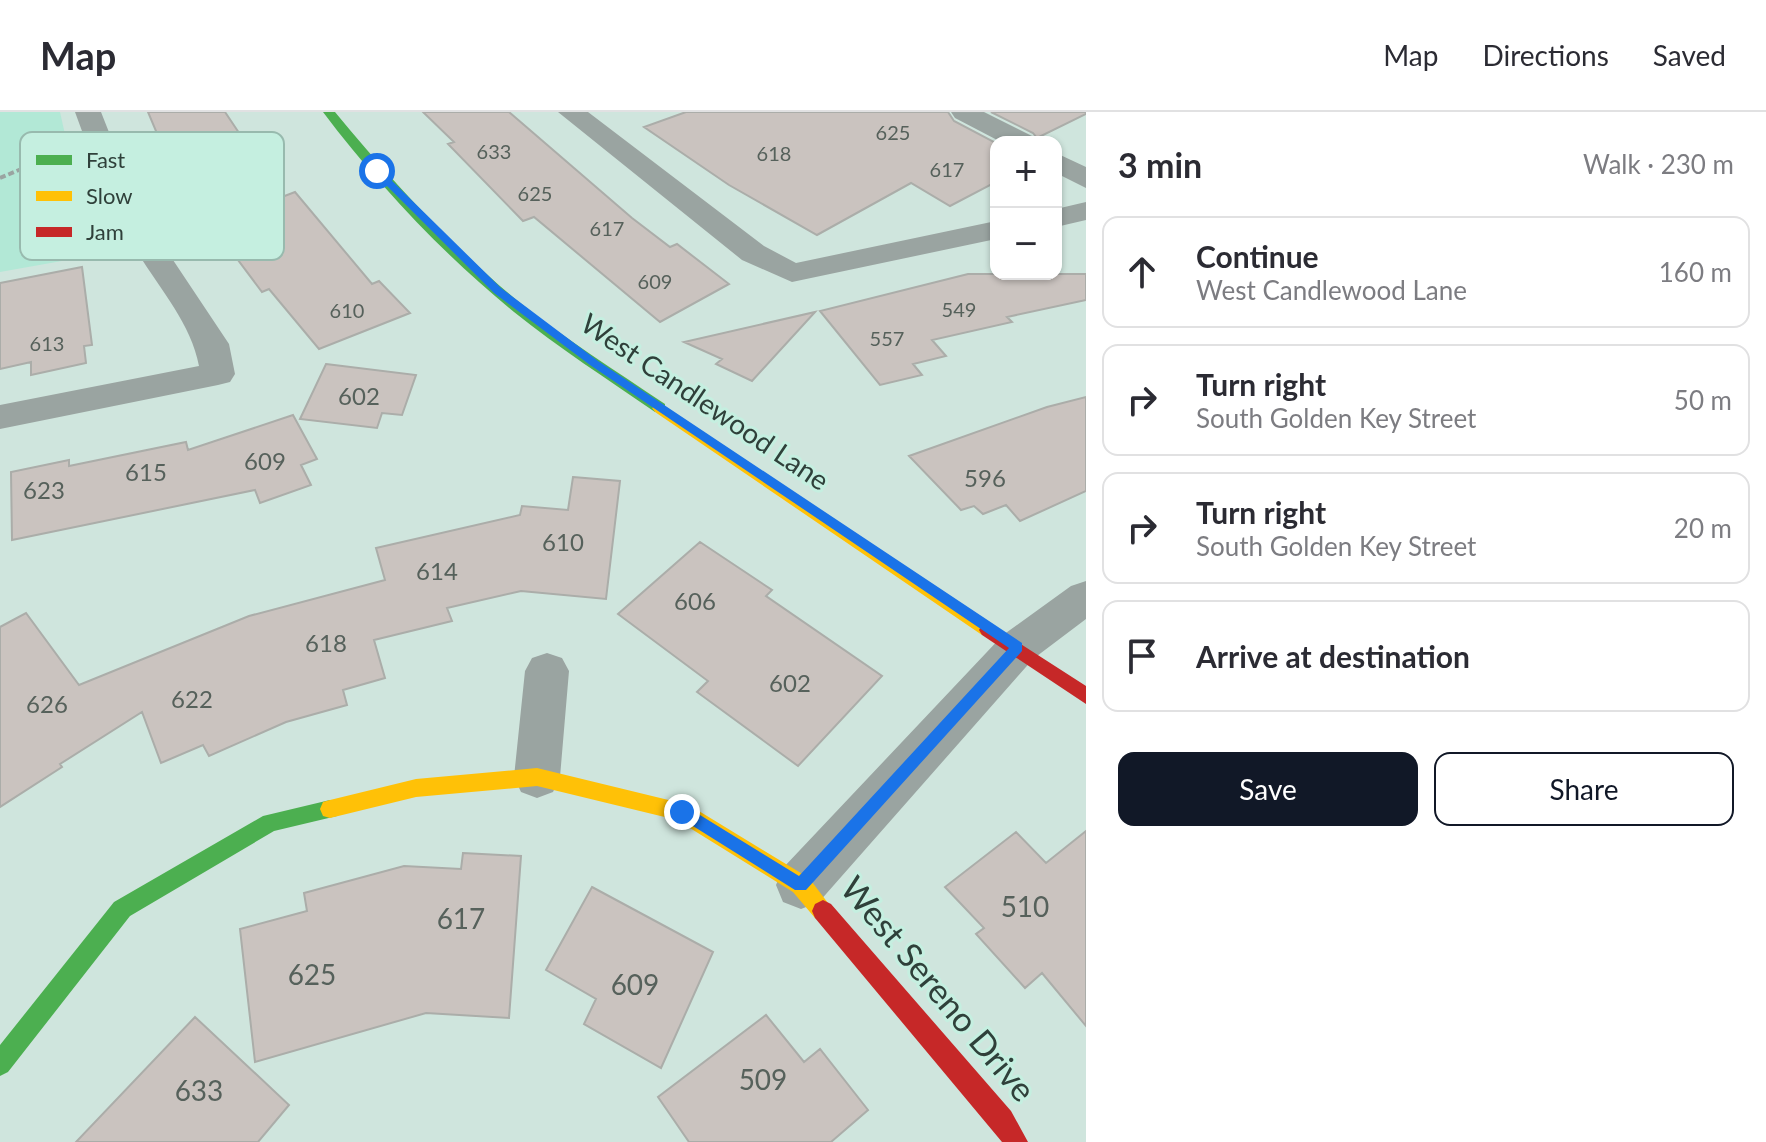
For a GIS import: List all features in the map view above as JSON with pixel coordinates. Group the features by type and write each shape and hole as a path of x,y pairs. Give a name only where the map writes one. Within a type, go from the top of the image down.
{"street":[{"path":"88,112 95,132"},
{"name":"West Candlewood Lane","path":"329,112 377,171 497,290 607,372 1018,647 1086,696"},
{"path":"571,112 753,253 792,273 990,231"},
{"path":"964,112 1010,136"},
{"path":"1062,165 1086,179"},
{"path":"1062,217 1086,211"},
{"path":"0,417 218,374 212,344 158,260"},
{"path":"801,885 1018,647 1086,597"},
{"path":"537,777 547,671"},
{"name":"West Sereno Drive","path":"0,1064 122,909 270,823 416,788 537,777 682,812 801,885 1002,1120 1016,1142"}],"path":[{"path":"0,178 20,170"}],"green space":[{"path":"0,112 60,112 64,132 20,132 20,260 67,260 0,272"}],"building":[{"path":"148,112 225,112 238,132 156,132"},
{"path":"423,112 509,112 632,218 670,247 677,244 729,284 660,322 534,217 523,221 448,144 454,142"},
{"path":"686,112 948,112 954,121 990,140 990,185 950,206 911,183 817,235 729,185 644,127"},
{"path":"991,112 1086,112 1041,136"},
{"path":"295,192 372,284 379,281 410,313 319,349 269,289 262,292 238,260 284,260 284,196"},
{"path":"82,267 92,345 84,346 86,363 31,375 31,362 0,369 0,283"},
{"path":"968,274 990,274 990,280 1062,280 1062,274 1086,274 1086,300 1007,317 1012,322 932,340 946,356 913,364 922,375 880,385 820,311"},
{"path":"815,312 752,381 716,364 722,359 684,342"},
{"path":"326,364 416,375 402,415 382,413 377,428 300,419"},
{"path":"1086,397 1086,491 1020,521 1006,505 983,514 974,506 961,510 909,456 1047,407"},
{"path":"293,415 317,459 301,465 311,485 260,503 255,490 12,540 11,472 69,460 69,466 186,442 188,450"},
{"path":"573,477 620,481 606,599 521,591 447,608 452,621 374,640 385,678 343,690 347,705 286,722 209,756 203,745 161,763 142,712 0,807 0,627 26,613 79,685 249,616 385,580 376,548 520,515 522,506 568,510"},
{"path":"700,542 772,590 766,596 882,676 798,766 697,692 708,681 618,614"},
{"path":"1086,831 1086,1026 1042,973 1025,988 976,934 984,928 945,887 1016,832 1046,863"},
{"path":"463,853 521,856 509,1018 426,1013 255,1062 240,929 307,911 304,893 404,866 461,869"},
{"path":"592,887 713,952 661,1068 584,1024 596,999 546,970"},
{"path":"766,1015 804,1062 820,1049 868,1110 831,1142 689,1142 658,1097"},
{"path":"195,1017 289,1105 258,1142 76,1142"}],"traffic: fast":[{"path":"329,112 409,204 497,290 556,337 660,408"},
{"path":"0,1064 122,909 270,823 330,809"}],"traffic: slow":[{"path":"660,408 988,630"},
{"path":"330,809 416,788 537,777 682,812 801,885 823,911"}],"traffic: jam":[{"path":"988,630 1086,696"},
{"path":"823,911 1002,1120 1016,1142"}],"route":[{"path":"377,171 497,290 594,363 1018,647 801,885 682,812"}]}
